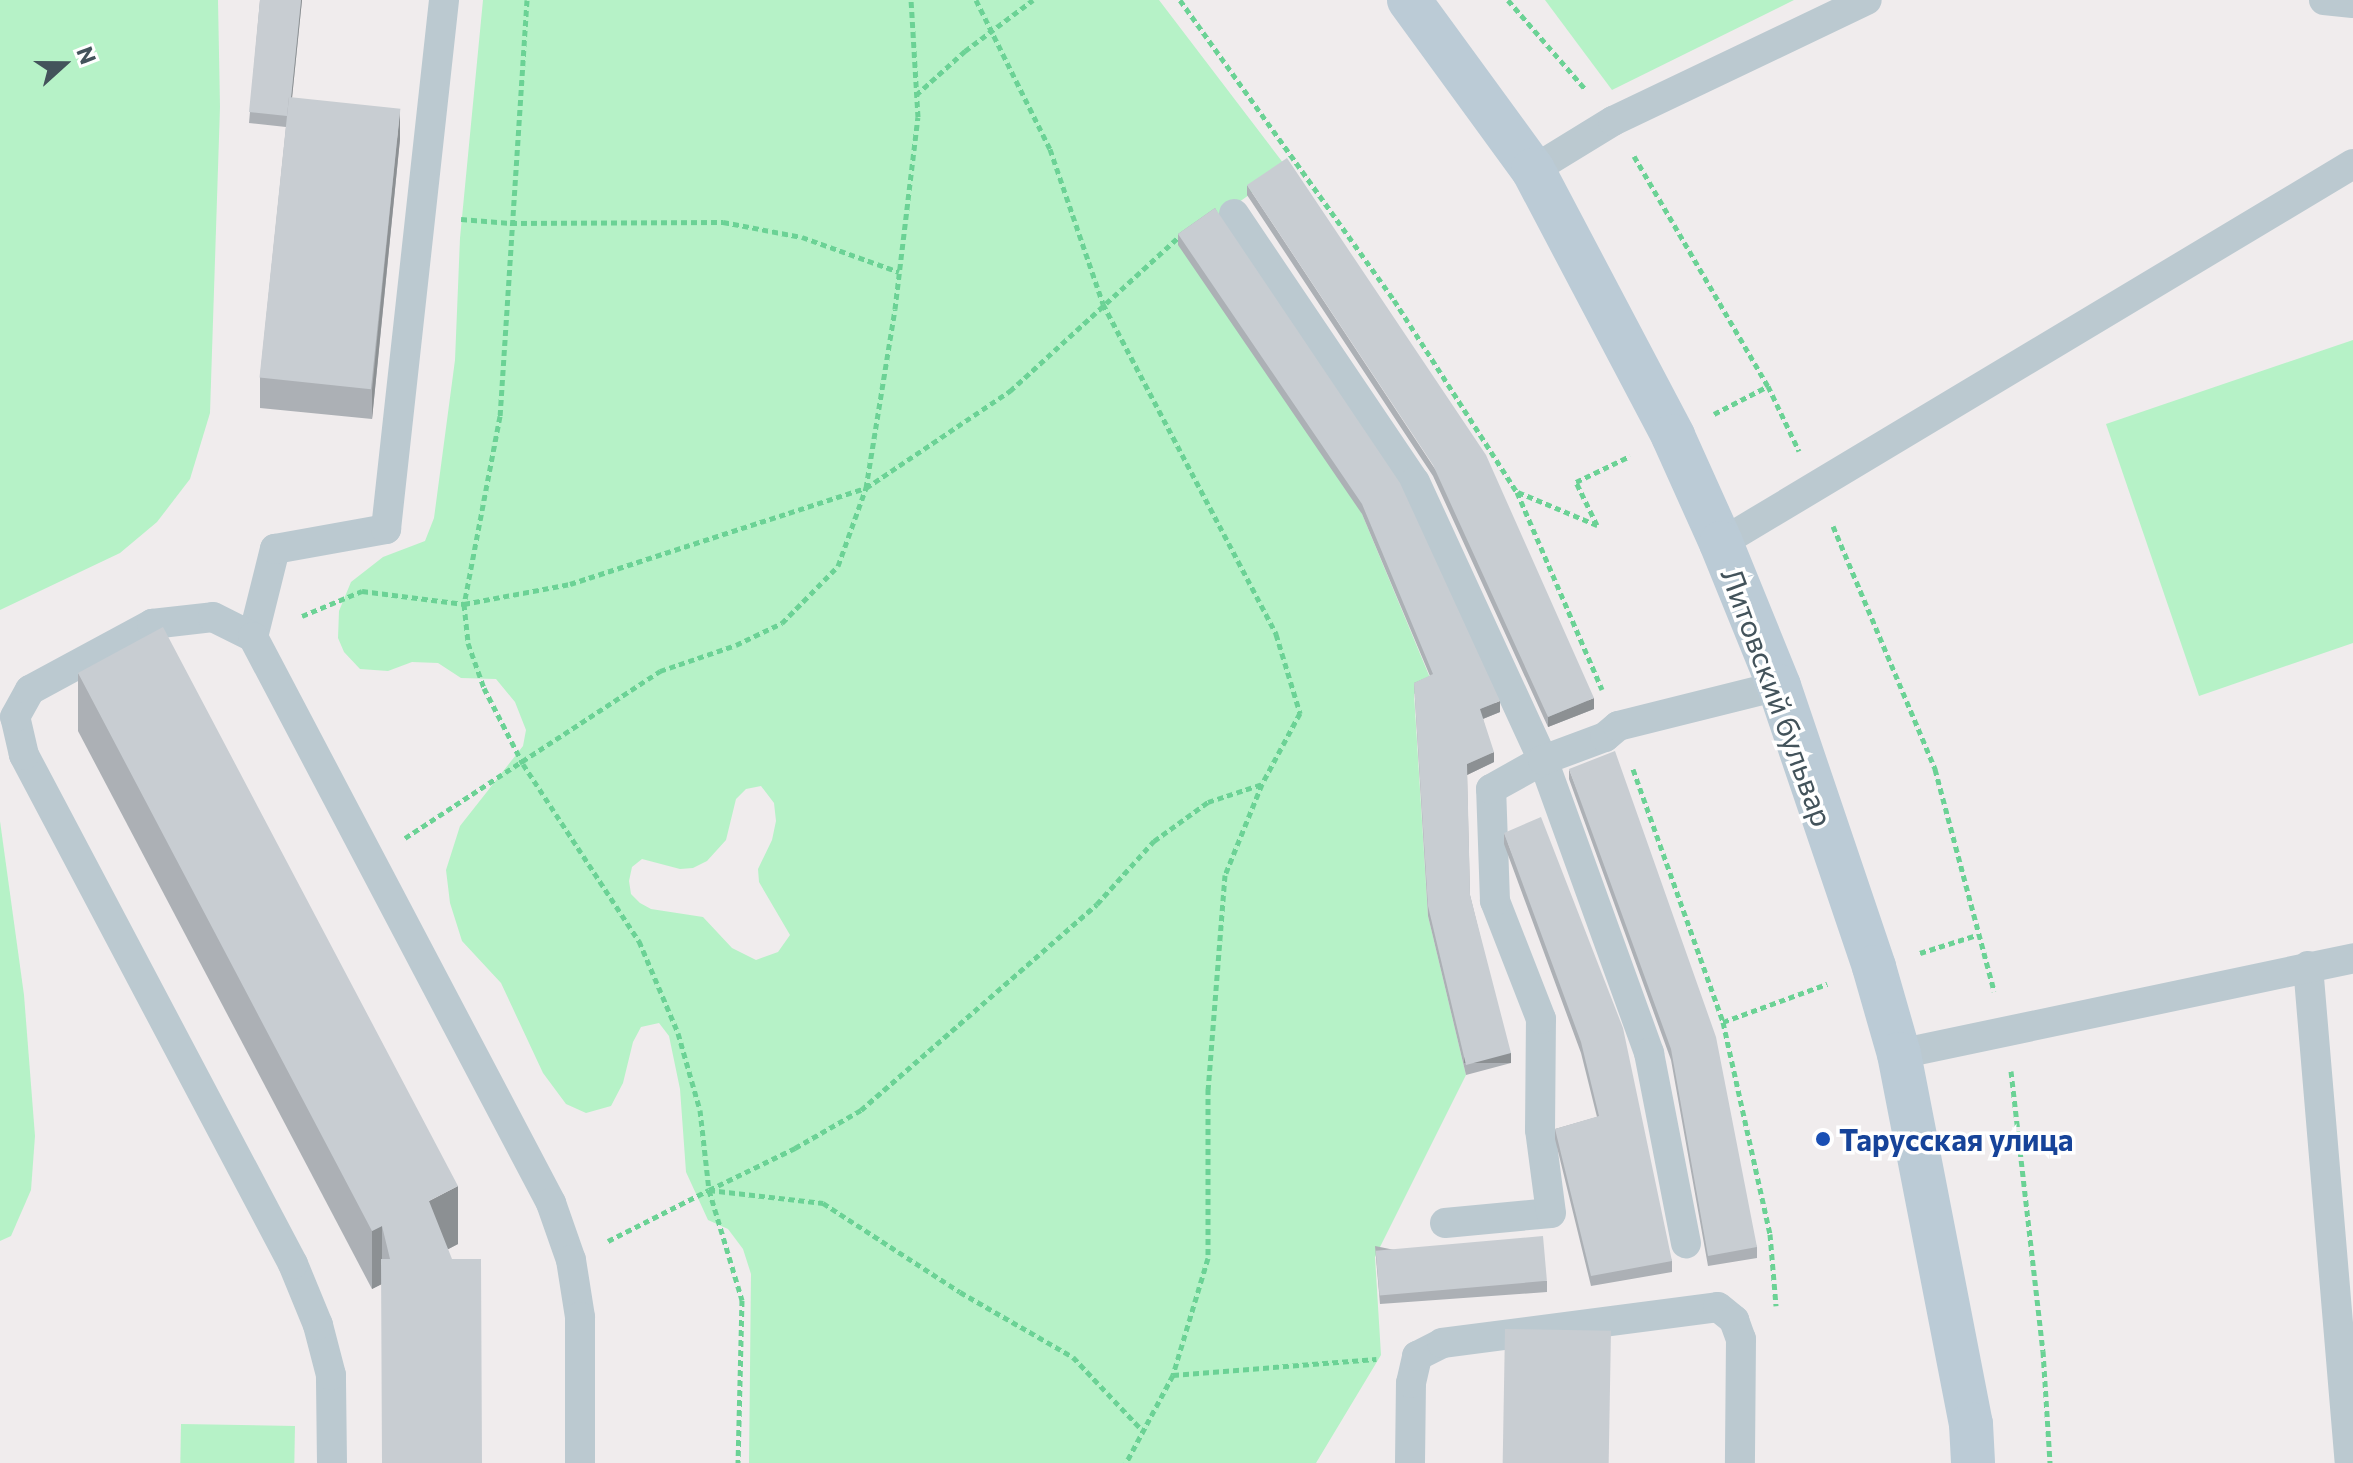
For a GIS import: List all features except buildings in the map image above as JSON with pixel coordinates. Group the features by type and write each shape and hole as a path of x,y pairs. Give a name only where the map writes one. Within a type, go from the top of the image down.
{"main road":[{"name":"Литовский бульвар","path":"1409,0 1533,170 1673,436 1721,543 1779,686 1874,967 1899,1054 1971,1424 1973,1463"}],"lane":[{"path":"253,637 275,549 386,529 444,0"},
{"path":"1533,170 1613,121 1867,0"},
{"path":"2324,0 2353,3"},
{"path":"1721,543 2353,164"},
{"path":"1234,214 1415,482 1543,760 1649,1053 1686,1243"},
{"path":"332,1463 331,1375 318,1325 293,1264 24,755 15,717 30,690 152,624 213,617 253,637 551,1203 571,1260 580,1317 580,1463"},
{"path":"1445,1223 1551,1213 1540,1130 1541,1019 1495,901 1491,789 1543,760 1605,737 1618,726 1779,686"},
{"path":"1899,1054 2353,958"},
{"path":"2308,966 2349,1373 2350,1463"},
{"path":"1410,1463 1411,1383 1417,1356 1442,1343 1718,1307 1734,1320 1741,1339 1740,1463"}],"path":[{"path":"527,0 500,416 464,604 472,654 484,688 523,764 639,941 682,1046 700,1110 709,1190 742,1300 738,1463"},
{"path":"370,859 523,764 602,706 660,671 736,645 782,623 838,566 866,488 899,272 918,117 911,0"},
{"path":"976,0 1050,149 1103,304 1276,634 1300,713 1262,784 1225,875 1208,1089 1208,1258 1173,1375 1126,1463"},
{"path":"916,95 1033,0"},
{"path":"1508,0 1613,121 1768,386 1816,486 1935,769 1977,935 2007,1032 2043,1351 2050,1463"},
{"path":"1279,165 1291,156"},
{"path":"511,223 723,222 802,237 899,272"},
{"path":"253,637 362,591 464,604 570,584 866,488 1010,391 1183,233"},
{"path":"571,1260 795,1148 861,1110 1097,904 1154,841 1208,802 1262,784"},
{"path":"709,1190 823,1203 960,1292 1073,1357 1143,1431"},
{"path":"1173,1375 1417,1356"}],"green space":[{"path":"0,0 218,0 220,107 210,413 190,479 157,522 120,553 0,610"},
{"path":"483,0 1159,0 1287,168 1215,219 1362,514 1433,685 1414,694 1428,916 1466,1075 1375,1257 1381,1355 1316,1463 749,1463 751,1274 743,1249 728,1229 708,1220 686,1172 680,1089 669,1036 659,1023 641,1027 633,1042 623,1083 611,1106 586,1113 566,1104 543,1073 501,983 462,941 450,903 446,870 460,826 523,746 526,730 515,702 496,679 461,678 438,663 412,662 388,671 360,669 344,652 338,638 339,611 351,582 383,557 425,541 434,518 455,360 460,238","holes":["761,786 774,803 776,821 772,840 758,869 759,882 790,935 778,952 756,960 732,948 703,917 651,909 631,894 629,881 632,867 642,859 680,869 693,868 707,861 726,840 736,799 746,789"]},
{"path":"1545,0 1794,0 1612,90"},
{"path":"2353,340 2353,643 2199,696 2106,424"},
{"path":"0,821 24,995 35,1136 31,1190 11,1236 0,1241"},
{"path":"181,1424 295,1426 294,1463 180,1463"}],"place":[{"name":"Тарусская улица","path":"1823,1139"}]}
